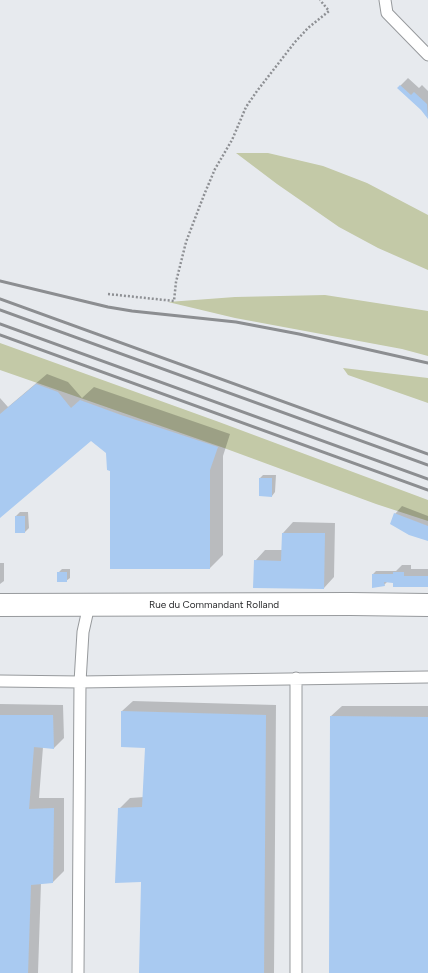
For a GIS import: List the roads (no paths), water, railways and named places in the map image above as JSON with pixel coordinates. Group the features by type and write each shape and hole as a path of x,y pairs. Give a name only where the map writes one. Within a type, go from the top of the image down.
{"street":[{"name":"Rue du Commandant Rolland","path":"0,605 428,605"}],"lane":[{"path":"386,0 387,13 428,55"},
{"path":"78,973 80,682 83,632 89,605"},
{"path":"0,681 80,682 428,677"},
{"path":"296,678 296,973"}],"railway":[{"path":"0,281 108,307 236,322 299,334 428,363"},
{"path":"0,299 428,454"},
{"path":"0,310 428,465"},
{"path":"0,324 428,479"},
{"path":"0,335 428,490"}]}
